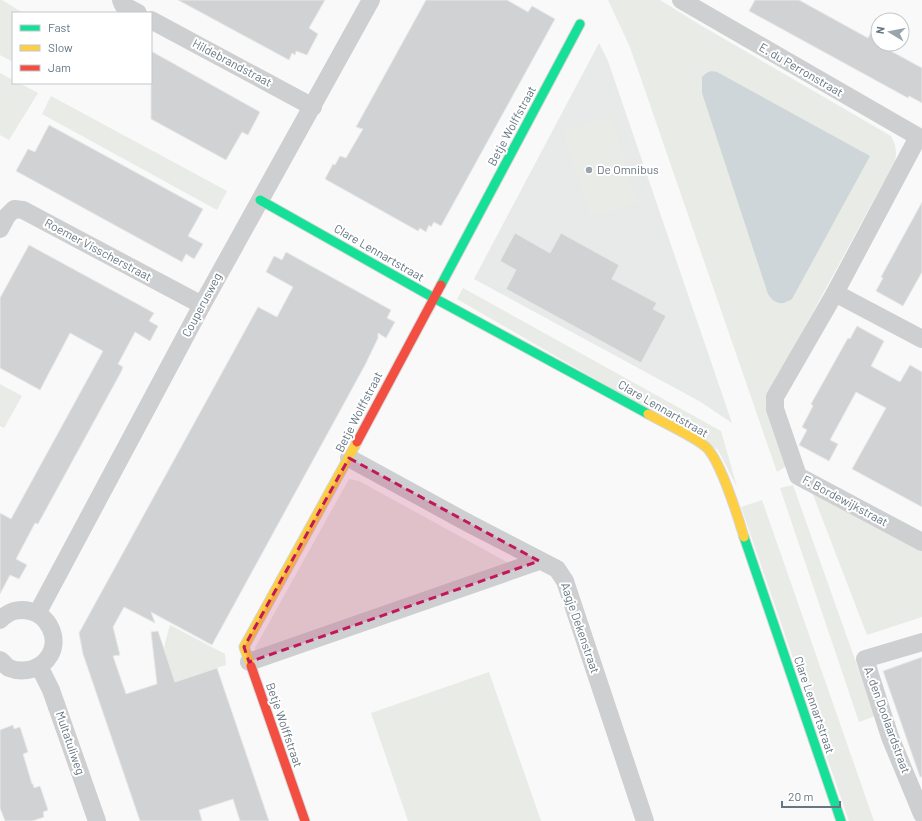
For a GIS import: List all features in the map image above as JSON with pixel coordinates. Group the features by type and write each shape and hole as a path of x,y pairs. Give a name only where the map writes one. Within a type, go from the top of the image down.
{"street":[{"path":"121,0 123,5 136,12"},
{"name":"Couperusweg","path":"38,612 202,305 371,0"},
{"name":"E. du Perronstraat","path":"681,0 920,138"},
{"name":"Hildebrandstraat","path":"152,21 313,106"},
{"name":"Betje Wolffstraat","path":"305,821 244,647 349,458 580,24"},
{"name":"F. Bordewijkstraat","path":"920,138 775,397 775,409 798,476 922,542"},
{"name":"Clare Lennartstraat","path":"260,200 434,298 696,440 707,448 716,462 732,501 841,821"},
{"name":"Roemer Visscherstraat","path":"0,229 7,216 14,209 23,210 202,305"},
{"path":"834,293 922,339"},
{"name":"Aagje Dekenstraat","path":"349,458 539,561 557,569 565,581 645,821"},
{"path":"249,662 539,561"},
{"path":"0,620 6,613 22,608 38,612 49,624 54,639 50,654 39,666 24,671 8,667 0,660"},
{"name":"A. den Doolaardstraat","path":"921,809 890,737 865,660 922,642"},
{"name":"Multatuliweg","path":"39,666 51,690 97,821"}],"highlighted area":[{"path":"349,458 539,561 249,662 244,647"}],"shaded area":[{"path":"0,0 2,0 21,12 12,12 12,61 0,55"},
{"path":"608,0 660,0 891,136 894,142 896,148 895,161 769,393 785,461 785,467 777,472 639,73 629,45","holes":["711,71 788,302 778,303 702,77"]},
{"name":"De Omnibus","path":"599,43 608,61 732,423 699,401 474,279"},
{"path":"711,71 717,72 870,156 792,299 785,303 776,302 768,294 702,93 702,77"},
{"path":"0,73 12,79 12,84 21,84 38,93 9,140 0,135"},
{"path":"51,96 227,191 217,210 42,114"},
{"path":"611,116 638,203 590,216 563,132"},
{"path":"463,288 721,431 737,487 718,450 457,299"},
{"path":"0,384 22,396 4,428 0,426"},
{"path":"349,479 359,481 514,566 255,653 255,648"},
{"path":"793,485 875,716 859,722 780,488"},
{"path":"812,492 922,551 922,617 867,635"},
{"path":"762,500 874,821 849,821 741,507"},
{"path":"170,625 225,654 226,665 171,683 163,659 165,643"},
{"path":"489,672 541,821 408,821 371,713"}],"building":[{"path":"178,0 325,0 309,28 318,34 307,55 296,51 295,55 292,53 289,60"},
{"path":"426,0 507,0 528,12 532,6 555,19 441,226 434,222 431,227 429,225 426,232 420,228 418,231 325,179 333,164 335,165 340,156 346,158 363,129 356,127"},
{"path":"755,0 799,0 868,38 870,34 870,52 893,52 922,68 922,103 909,96 908,98 749,11"},
{"path":"152,52 260,112 248,135 242,132 226,160 151,119"},
{"path":"49,125 203,209 188,236 203,244 194,259 186,254 182,262 16,171 28,149 35,152"},
{"path":"922,202 922,272 903,306 876,291 883,278 881,277"},
{"path":"515,233 550,253 561,233 619,265 612,279 657,303 653,309 666,316 641,363 506,289 516,270 500,261"},
{"path":"29,245 154,313 149,321 158,326 150,341 135,332 118,364 123,367 121,372 38,524 35,523 16,559 27,565 19,579 10,575 0,594 0,513 11,519 103,351 70,333 40,390 0,368 0,298"},
{"path":"286,252 391,310 387,318 395,322 386,338 378,333 378,338 365,365 212,645 151,612 155,623 124,607 113,627 120,655 113,656 126,694 157,684 151,632 158,631 175,682 217,668 269,821 240,821 233,799 199,810 202,821 140,821 83,654 79,633 258,307 277,317 293,287 266,272 274,256 282,260"},
{"path":"857,326 884,341 871,366 900,382 910,365 922,372 922,507 852,469 886,408 856,392 830,440 838,444 829,461 799,445 807,430 802,427 813,406 811,404 848,338 850,339"},
{"path":"922,657 922,777 920,777 883,671"},
{"path":"13,725 14,729 20,727 28,752 23,754 32,784 34,788 40,786 48,810 43,812 44,817 32,821 5,821 0,808 0,730"}],"traffic: fast":[{"path":"441,285 580,24"},
{"path":"260,200 434,298 648,414"},
{"path":"744,537 841,821"}],"traffic: slow":[{"path":"648,414 694,438 706,447 723,476 744,537"},
{"path":"251,666 244,647 357,442"}],"traffic: jam":[{"path":"357,442 441,285"},
{"path":"251,666 305,821"}],"place":[{"name":"De Omnibus","path":"589,170"}]}
